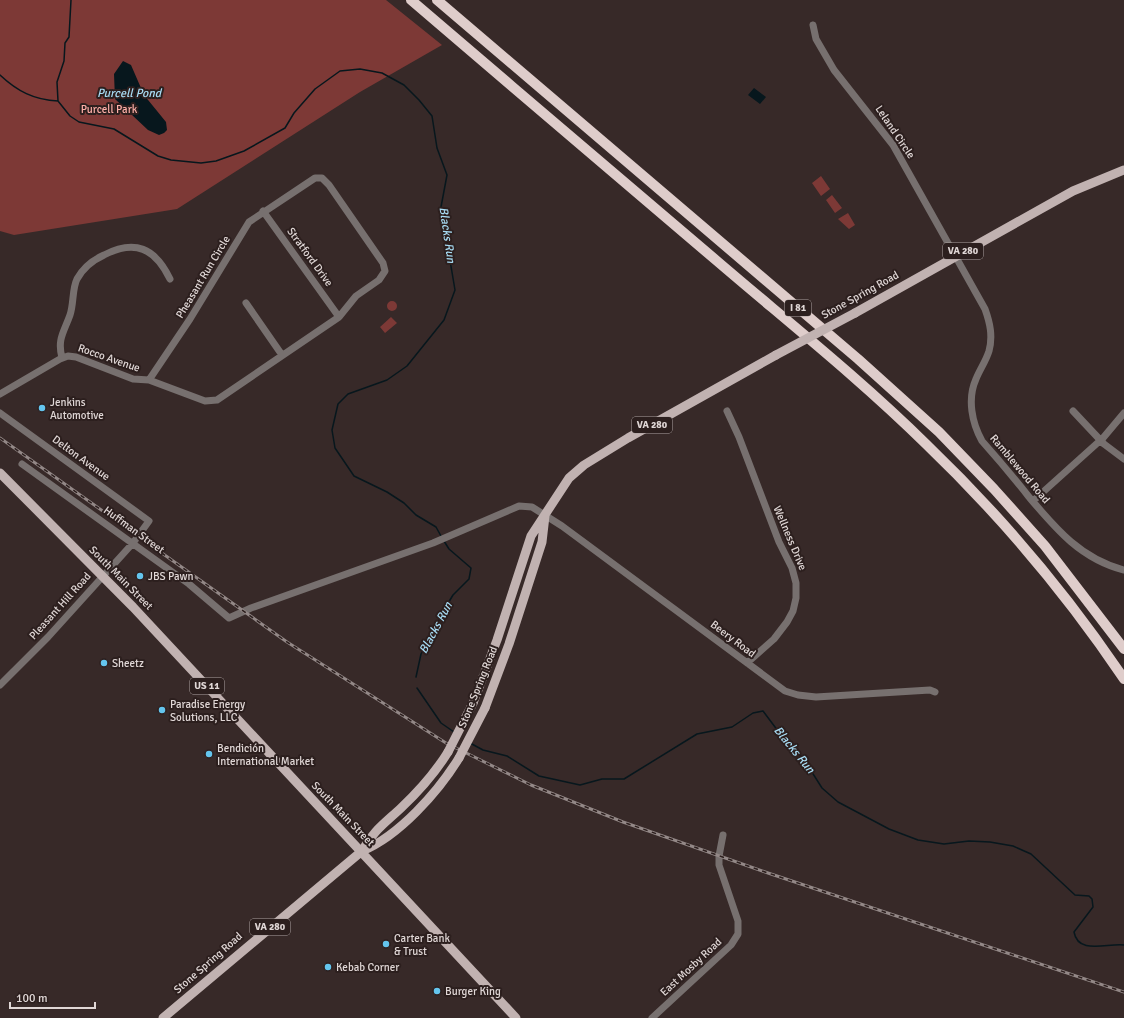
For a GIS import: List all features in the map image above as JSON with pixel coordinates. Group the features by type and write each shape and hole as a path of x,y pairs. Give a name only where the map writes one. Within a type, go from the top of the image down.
{"highway":[{"name":"I 81","path":"411,0 851,376 926,443 976,494 1037,563 1080,618 1124,679"},
{"name":"I 81","path":"438,0 858,359 928,422 970,463 1040,540 1078,586 1124,649"}],"main road":[{"name":"Stone Spring Road","path":"362,851 370,835 424,784 448,752 473,703 497,640 531,536 566,483 584,465 628,438 776,355 855,313 955,255 1073,191 1124,170"},
{"name":"South Main Street","path":"0,473 133,607 516,1018"},
{"name":"Stone Spring Road","path":"163,1018 362,851 378,844 411,816 449,775 485,708 509,644 542,542 545,515"}],"street":[{"name":"Leland Circle","path":"813,25 816,38 834,70 864,106 892,145 955,255"},
{"name":"Pheasant Run Circle","path":"315,178 322,178 329,185 383,263 385,271 379,280 356,296 339,317 214,401 203,401 149,380 190,319 249,222 263,211 315,178"},
{"name":"Stratford Drive","path":"263,211 339,317"},
{"name":"Rocco Avenue","path":"62,358 60,342 71,312 76,282 85,268 93,261 118,248 126,246 136,247 146,251 156,259 170,279"},
{"name":"Ramblewood Road","path":"955,255 985,309 991,330 989,351 976,379 973,390 974,424 982,441 1061,533 1079,550 1098,561 1124,570"},
{"path":"246,303 282,355"},
{"name":"Rocco Avenue","path":"0,394 62,358 76,357 133,379 149,380"},
{"name":"Wellness Drive","path":"727,411 739,437 779,542 792,568 796,583 796,598 793,611 787,622 774,639 747,663"},
{"path":"1073,411 1101,441 1124,459"},
{"name":"Delton Avenue","path":"0,413 149,521"},
{"path":"1033,501 1101,441 1124,413"},
{"name":"Huffman Street","path":"22,464 134,543 189,584 229,618 251,608 433,543 519,506 532,507 545,515"},
{"name":"Beery Road","path":"545,515 747,663 781,690 802,696 846,696 930,690 935,692"},
{"name":"Pleasant Hill Road","path":"0,685 48,637 102,576 134,543 149,521"},
{"name":"East Mosby Road","path":"652,1018 731,945 737,937 738,921 719,865 719,851 723,835"}],"green space":[{"name":"Purcell Park","path":"0,0 386,0 442,45 360,92 177,209 14,235 0,231"},
{"path":"821,176 830,189 821,196 812,183"},
{"path":"832,195 842,208 835,213 826,200"},
{"path":"848,213 855,225 849,229 838,219"},
{"path":"392,301 397,306 392,311 387,306"},
{"path":"391,317 397,323 385,333 380,327"}],"water":[{"name":"Purcell Pond","path":"123,61 131,65 144,95 166,122 167,130 164,133 159,135 148,130 115,99 114,74"},
{"path":"754,88 766,97 760,104 748,95"}],"waterway":[{"path":"58,101 57,82 64,61 65,43 69,37 71,0"},
{"name":"Blacks Run","path":"0,75 13,86 26,94 41,99 58,101 70,116 79,122 114,129 158,156 171,160 201,163 216,161 244,151 285,128 294,113 315,89 340,71 360,69 382,73 404,85 419,100 432,116 437,148 447,175 441,207 455,290 444,320 407,366 387,380 348,394 338,404 332,430 335,448 354,476 387,492 404,503 416,515 436,527 441,536"},
{"name":"Blacks Run","path":"416,677 421,654 447,605 453,595 469,579 471,568 449,549 444,541"},
{"name":"Blacks Run","path":"417,688 441,723 454,732"},
{"name":"Blacks Run","path":"470,743 483,750 507,756 539,776 580,785 602,779 624,779 697,734 732,727 753,713 763,711 790,747 803,758 822,788 838,802 889,829 918,840 944,844 969,841 990,842 1013,846 1031,854 1075,895 1089,896 1092,899 1093,907 1074,932 1077,939 1081,943 1087,946 1124,945"}],"railway":[{"path":"0,438 287,642 446,743 531,785 623,822 768,873 1124,992"}],"place":[{"name":"Jenkins Automotive","path":"42,408"},
{"name":"JBS Pawn","path":"140,576"},
{"name":"Sheetz","path":"104,663"},
{"name":"Paradise Energy Solutions, LLC","path":"162,710"},
{"name":"Bendición International Market","path":"209,754"},
{"name":"Carter Bank & Trust","path":"386,944"},
{"name":"Kebab Corner","path":"328,967"},
{"name":"Burger King","path":"437,991"}]}
